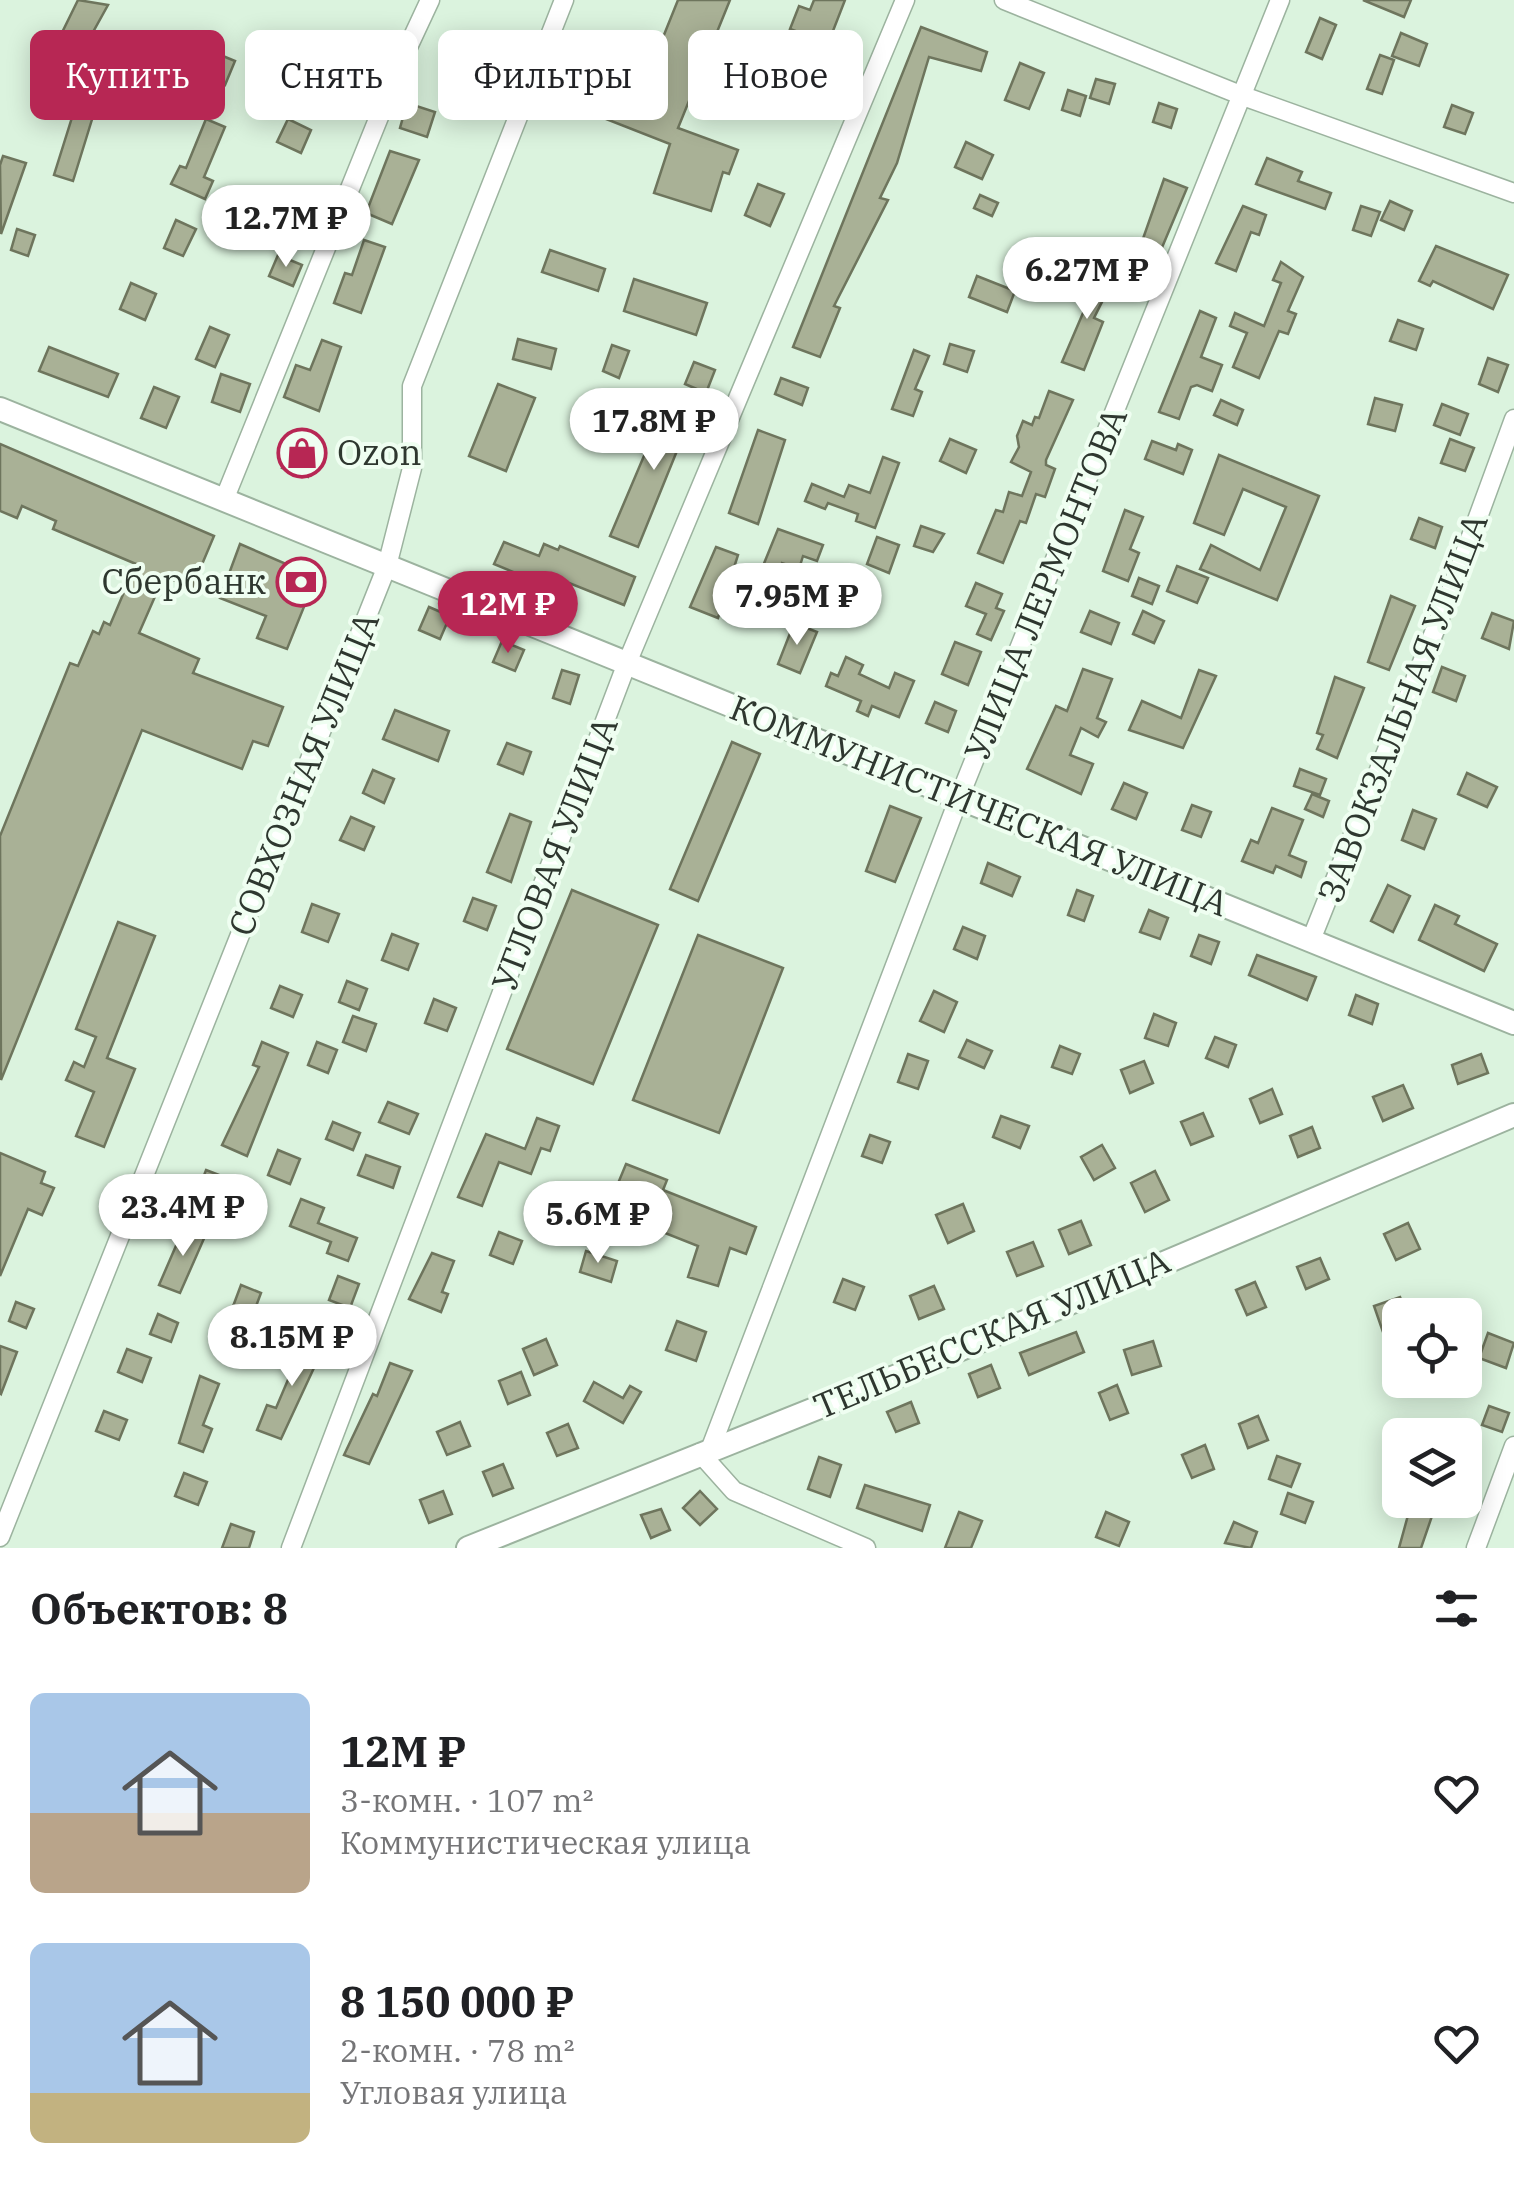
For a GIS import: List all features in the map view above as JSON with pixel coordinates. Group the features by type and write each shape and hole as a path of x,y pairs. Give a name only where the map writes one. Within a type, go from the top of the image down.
{"street":[{"path":"224,500 402,60 430,0"},
{"name":"СОВХОЗНАЯ УЛИЦА","path":"0,1537 387,566 412,468 412,386 564,0"},
{"name":"УГЛОВАЯ УЛИЦА","path":"290,1548 628,664 905,0"},
{"path":"1004,0 1244,96 1514,193"},
{"name":"УЛИЦА ЛЕРМОНТОВА","path":"705,1452 960,798 1280,0"},
{"name":"КОММУНИСТИЧЕСКАЯ УЛИЦА","path":"0,409 1514,1023"},
{"name":"ЗАВОКЗАЛЬНАЯ УЛИЦА","path":"1311,940 1455,580 1514,419"},
{"name":"ТЕЛЬБЕССКАЯ УЛИЦА","path":"468,1548 1514,1114"},
{"path":"1476,1548 1514,1446"},
{"path":"705,1452 734,1492 866,1548"}],"building":[{"path":"78,0 108,5 94,30 63,30"},
{"path":"678,0 730,0 718,30 688,30 688,103 678,128 738,150 729,174 723,172 711,211 654,193 670,144 609,120 668,120 666,30"},
{"path":"814,0 845,0 833,30 790,29 799,6 810,10"},
{"path":"1363,0 1411,0 1404,17"},
{"path":"1320,18 1336,25 1322,59 1306,52"},
{"path":"921,27 987,52 981,71 929,57 897,163 880,198 888,200 834,306 840,308 820,357 793,347"},
{"path":"1401,33 1427,44 1419,66 1392,56"},
{"path":"1380,55 1394,60 1382,94 1367,89"},
{"path":"225,57 235,61 225,85"},
{"path":"1020,63 1044,73 1029,109 1005,100"},
{"path":"1096,79 1115,84 1109,104 1090,98"},
{"path":"1068,90 1086,96 1080,116 1062,110"},
{"path":"1159,103 1177,109 1171,128 1153,122"},
{"path":"1452,105 1473,113 1465,134 1444,127"},
{"path":"418,107 435,112 427,137 400,128 402,120 418,120"},
{"path":"71,120 92,120 73,181 54,175"},
{"path":"206,120 225,127 204,177 213,181 205,199 171,184 180,166 186,168"},
{"path":"288,120 311,130 301,153 277,142"},
{"path":"966,142 993,155 982,179 955,167"},
{"path":"390,151 419,160 392,224 366,213"},
{"path":"3,156 26,163 1,234 0,165"},
{"path":"1267,158 1302,172 1298,181 1331,193 1325,209 1256,184"},
{"path":"1164,179 1187,188 1158,257 1139,250"},
{"path":"758,184 784,194 770,226 745,215"},
{"path":"311,187 332,196 321,221 300,212"},
{"path":"980,195 998,203 992,216 974,208"},
{"path":"1390,201 1412,211 1404,230 1381,220"},
{"path":"1243,206 1266,215 1259,235 1251,232 1236,271 1216,263"},
{"path":"1361,206 1380,212 1371,236 1353,230"},
{"path":"176,220 196,229 183,256 164,248"},
{"path":"17,229 35,235 28,256 11,250"},
{"path":"364,240 385,247 361,313 334,303 345,273 352,275"},
{"path":"1436,246 1508,275 1493,309 1433,281 1430,286 1419,281"},
{"path":"550,250 605,269 598,291 542,272"},
{"path":"278,255 302,265 293,286 269,276"},
{"path":"1281,262 1303,277 1288,311 1296,314 1288,334 1279,331 1259,378 1233,367 1247,333 1230,326 1235,313 1264,326 1281,283 1273,280"},
{"path":"1086,272 1111,284 1094,318 1103,322 1084,370 1062,362 1089,299 1076,292"},
{"path":"977,276 1015,291 1007,312 969,297"},
{"path":"634,279 707,303 696,335 624,311"},
{"path":"131,283 156,294 145,320 120,309"},
{"path":"1200,311 1216,318 1201,357 1222,365 1212,391 1197,385 1191,387 1179,419 1159,412"},
{"path":"1398,320 1423,329 1416,350 1390,341"},
{"path":"210,327 229,335 215,367 196,359"},
{"path":"518,339 556,349 551,369 513,359"},
{"path":"322,340 341,347 319,411 284,397 296,365 310,370"},
{"path":"950,344 974,351 967,372 944,364"},
{"path":"612,345 629,351 619,378 603,371"},
{"path":"49,347 118,374 108,397 39,371"},
{"path":"914,350 929,356 915,389 922,392 913,416 892,409"},
{"path":"1488,358 1508,365 1498,392 1479,384"},
{"path":"694,362 715,370 706,393 685,384"},
{"path":"221,374 250,384 240,412 212,402"},
{"path":"781,378 808,388 802,405 775,394"},
{"path":"498,384 535,398 506,471 469,456"},
{"path":"154,387 179,397 166,428 141,418"},
{"path":"1049,391 1073,400 1046,460 1046,465 1055,469 1045,497 1036,494 1026,523 1020,521 1003,563 978,553 996,510 1003,512 1009,492 1022,496 1031,472 1011,462 1019,447 1017,436 1023,421 1032,425 1035,417 1039,418"},
{"path":"1375,398 1402,405 1395,431 1368,424"},
{"path":"1221,400 1243,410 1237,425 1214,415"},
{"path":"666,404 703,418 695,441 683,436 638,547 610,536"},
{"path":"1442,404 1468,414 1460,435 1434,425"},
{"path":"758,430 785,440 758,524 729,513"},
{"path":"950,439 976,450 966,473 940,461"},
{"path":"1450,439 1474,448 1465,471 1441,463"},
{"path":"293,440 317,450 308,477 282,468"},
{"path":"1152,441 1176,450 1178,444 1192,450 1183,474 1145,459"},
{"path":"0,444 214,536 192,588 164,576 139,633 199,659 193,673 283,707 268,746 253,741 242,769 142,730 1,1080 0,836 70,663 78,666 93,631 99,634 104,622 110,625 136,564 53,529 56,521 22,506 17,518 0,511"},
{"path":"1219,455 1319,496 1277,600 1200,569 1211,545 1260,570 1286,507 1243,489 1224,535 1194,523"},
{"path":"883,457 899,463 875,528 856,521 858,514 828,503 825,509 805,501 812,484 844,497 849,485 870,493"},
{"path":"1125,510 1143,517 1130,549 1139,553 1128,581 1103,571"},
{"path":"1419,518 1442,527 1435,548 1411,539"},
{"path":"921,526 944,534 933,552 914,546"},
{"path":"778,529 823,545 817,561 803,556 799,569 782,563 774,588 780,590 774,607 750,598"},
{"path":"877,537 899,545 889,573 867,564"},
{"path":"504,542 539,556 544,544 558,550 560,546 635,577 624,605 547,574 542,584 494,564"},
{"path":"240,544 316,577 287,649 257,638 266,616 220,598"},
{"path":"716,547 738,555 718,618 690,607"},
{"path":"1177,566 1208,578 1197,603 1167,591"},
{"path":"1139,578 1159,586 1152,604 1132,596"},
{"path":"976,583 1002,594 996,608 1004,611 991,640 977,634 986,614 966,606"},
{"path":"1391,596 1415,606 1389,670 1368,662"},
{"path":"429,607 450,616 440,639 419,630"},
{"path":"1090,611 1119,623 1111,644 1081,632"},
{"path":"1143,611 1164,621 1154,643 1133,634"},
{"path":"1492,613 1514,621 1509,649 1482,638"},
{"path":"794,623 817,632 800,673 778,664"},
{"path":"502,641 524,650 515,671 493,662"},
{"path":"955,642 981,652 968,685 942,674"},
{"path":"846,657 863,665 859,674 889,688 895,673 914,681 899,717 872,706 868,716 857,711 861,701 826,686 831,673 838,676"},
{"path":"1442,667 1465,676 1456,701 1433,692"},
{"path":"1083,669 1112,679 1097,718 1106,722 1098,737 1081,728 1070,755 1093,764 1081,794 1027,769 1056,706 1067,711"},
{"path":"562,670 579,675 570,704 553,698"},
{"path":"1199,670 1216,676 1183,748 1129,730 1142,701 1181,718"},
{"path":"1335,677 1364,688 1337,758 1317,749 1323,735 1317,733"},
{"path":"935,702 956,711 948,732 926,723"},
{"path":"395,710 449,731 438,761 383,739"},
{"path":"732,742 760,754 698,901 670,889"},
{"path":"507,743 531,752 523,774 498,764"},
{"path":"1300,769 1326,779 1320,795 1294,786"},
{"path":"373,770 394,779 384,803 363,793"},
{"path":"1467,773 1497,787 1487,807 1458,794"},
{"path":"1124,783 1147,793 1136,819 1112,809"},
{"path":"1312,794 1329,801 1323,817 1305,809"},
{"path":"1192,805 1211,812 1201,837 1182,830"},
{"path":"890,806 921,818 895,882 866,871"},
{"path":"1272,808 1303,820 1289,855 1306,862 1301,877 1276,866 1273,873 1242,861 1251,840 1258,843"},
{"path":"1413,810 1436,819 1424,849 1402,840"},
{"path":"510,814 531,822 511,882 487,872"},
{"path":"351,817 374,827 364,850 340,840"},
{"path":"988,863 1020,877 1012,896 981,883"},
{"path":"1388,885 1410,896 1393,932 1371,921"},
{"path":"572,890 658,925 593,1084 507,1049"},
{"path":"1077,890 1093,896 1084,921 1068,915"},
{"path":"473,898 496,906 487,930 464,921"},
{"path":"312,904 339,914 328,942 302,932"},
{"path":"1435,905 1459,916 1455,924 1497,944 1484,971 1419,940"},
{"path":"1149,910 1168,918 1160,939 1140,932"},
{"path":"118,922 155,936 107,1058 135,1069 104,1147 76,1136 94,1092 66,1080 74,1062 84,1067 96,1037 76,1029"},
{"path":"963,927 985,936 977,959 954,949"},
{"path":"392,934 418,944 408,970 382,960"},
{"path":"698,935 783,968 719,1133 633,1100"},
{"path":"1199,935 1219,942 1211,964 1191,956"},
{"path":"1257,955 1316,977 1307,1000 1249,975"},
{"path":"347,981 367,989 359,1010 339,1002"},
{"path":"280,986 302,995 293,1017 271,1008"},
{"path":"934,991 957,1002 944,1032 920,1021"},
{"path":"1356,995 1378,1004 1372,1024 1349,1015"},
{"path":"434,999 456,1008 447,1031 425,1023"},
{"path":"1154,1014 1176,1023 1168,1046 1145,1038"},
{"path":"353,1016 376,1024 366,1051 343,1042"},
{"path":"1215,1037 1236,1045 1228,1067 1206,1058"},
{"path":"967,1040 992,1051 984,1068 959,1057"},
{"path":"262,1042 288,1053 247,1156 222,1145 259,1067 253,1065"},
{"path":"317,1042 337,1050 328,1073 308,1065"},
{"path":"1060,1046 1080,1054 1072,1074 1052,1067"},
{"path":"908,1054 928,1061 918,1089 898,1082"},
{"path":"1481,1054 1488,1073 1458,1084 1452,1065"},
{"path":"1144,1061 1153,1083 1130,1093 1121,1070"},
{"path":"1403,1085 1413,1108 1383,1121 1373,1097"},
{"path":"1272,1089 1282,1114 1260,1123 1250,1099"},
{"path":"388,1102 418,1114 409,1134 379,1122"},
{"path":"1203,1113 1213,1136 1191,1145 1181,1122"},
{"path":"1001,1116 1029,1126 1020,1148 993,1137"},
{"path":"537,1118 559,1126 550,1151 541,1148 531,1174 499,1162 482,1206 458,1197 486,1134 525,1149"},
{"path":"333,1122 360,1133 353,1150 326,1139"},
{"path":"1312,1127 1320,1148 1298,1157 1290,1136"},
{"path":"870,1135 890,1142 882,1163 862,1156"},
{"path":"1102,1145 1115,1168 1094,1180 1081,1157"},
{"path":"278,1150 300,1159 290,1184 268,1175"},
{"path":"0,1153 45,1172 41,1183 54,1188 42,1215 28,1209 0,1276"},
{"path":"366,1155 400,1167 393,1188 358,1175"},
{"path":"626,1164 667,1180 663,1190 756,1227 746,1254 730,1248 718,1286 688,1277 698,1246 607,1210"},
{"path":"206,1170 232,1180 222,1204 197,1194"},
{"path":"1155,1171 1169,1200 1145,1212 1131,1183"},
{"path":"301,1199 324,1208 318,1223 357,1238 348,1261 327,1253 331,1242 290,1226"},
{"path":"963,1204 974,1231 948,1243 936,1215"},
{"path":"1081,1221 1091,1245 1069,1254 1059,1230"},
{"path":"1408,1223 1420,1249 1396,1260 1384,1234"},
{"path":"185,1225 206,1234 180,1293 159,1285"},
{"path":"499,1232 522,1241 513,1264 490,1255"},
{"path":"1033,1242 1043,1266 1017,1276 1007,1252"},
{"path":"586,1251 617,1261 611,1282 580,1272"},
{"path":"432,1253 454,1261 442,1292 448,1294 441,1312 409,1299"},
{"path":"1320,1258 1329,1279 1306,1289 1297,1267"},
{"path":"338,1276 359,1284 350,1308 329,1300"},
{"path":"843,1279 864,1287 855,1310 834,1302"},
{"path":"1255,1282 1266,1307 1247,1315 1236,1290"},
{"path":"241,1285 261,1293 252,1317 232,1309"},
{"path":"934,1286 944,1309 919,1319 910,1296"},
{"path":"16,1302 34,1309 26,1328 9,1321"},
{"path":"1382,1303 1382,1329 1374,1306"},
{"path":"158,1314 178,1323 171,1342 150,1334"},
{"path":"677,1321 706,1332 696,1361 666,1350"},
{"path":"1076,1332 1084,1352 1029,1375 1020,1353"},
{"path":"1488,1333 1514,1343 1506,1368 1482,1359"},
{"path":"307,1335 326,1342 281,1439 257,1430 267,1405 276,1408"},
{"path":"546,1339 557,1365 534,1375 523,1349"},
{"path":"1153,1341 1161,1366 1132,1375 1124,1350"},
{"path":"0,1346 17,1352 1,1394 0,1393"},
{"path":"127,1349 151,1358 142,1382 118,1372"},
{"path":"390,1363 412,1371 369,1464 344,1455 373,1394 377,1396"},
{"path":"991,1365 1000,1388 978,1397 969,1374"},
{"path":"521,1372 530,1395 508,1404 499,1381"},
{"path":"200,1376 219,1384 203,1425 212,1429 203,1452 179,1443"},
{"path":"594,1382 623,1398 630,1386 641,1392 623,1423 584,1401"},
{"path":"1117,1385 1128,1413 1110,1420 1099,1393"},
{"path":"911,1402 919,1423 896,1432 887,1412"},
{"path":"1489,1406 1509,1413 1502,1432 1482,1425"},
{"path":"104,1411 127,1420 119,1440 96,1431"},
{"path":"1258,1416 1268,1440 1248,1448 1239,1424"},
{"path":"460,1422 470,1446 447,1455 437,1432"},
{"path":"568,1424 578,1448 557,1456 547,1433"},
{"path":"1205,1445 1214,1469 1192,1478 1182,1455"},
{"path":"1277,1456 1300,1464 1291,1487 1269,1479"},
{"path":"819,1457 841,1465 830,1497 808,1489"},
{"path":"503,1464 513,1488 493,1496 483,1472"},
{"path":"184,1473 207,1482 198,1505 175,1496"},
{"path":"865,1485 930,1505 922,1531 857,1508"},
{"path":"443,1491 452,1514 429,1523 420,1500"},
{"path":"700,1491 717,1509 700,1525 683,1508"},
{"path":"1288,1493 1313,1502 1305,1523 1281,1514"},
{"path":"661,1509 670,1530 651,1538 641,1515"},
{"path":"959,1512 982,1521 971,1548 945,1548"},
{"path":"1106,1512 1129,1522 1119,1546 1096,1537"},
{"path":"1407,1518 1431,1518 1421,1548 1399,1548"},
{"path":"1234,1522 1257,1532 1251,1548 1225,1543"},
{"path":"231,1524 254,1532 249,1548 222,1548"}],"place":[{"name":"Ozon","path":"302,453"},
{"name":"Сбербанк","path":"301,582"}]}
